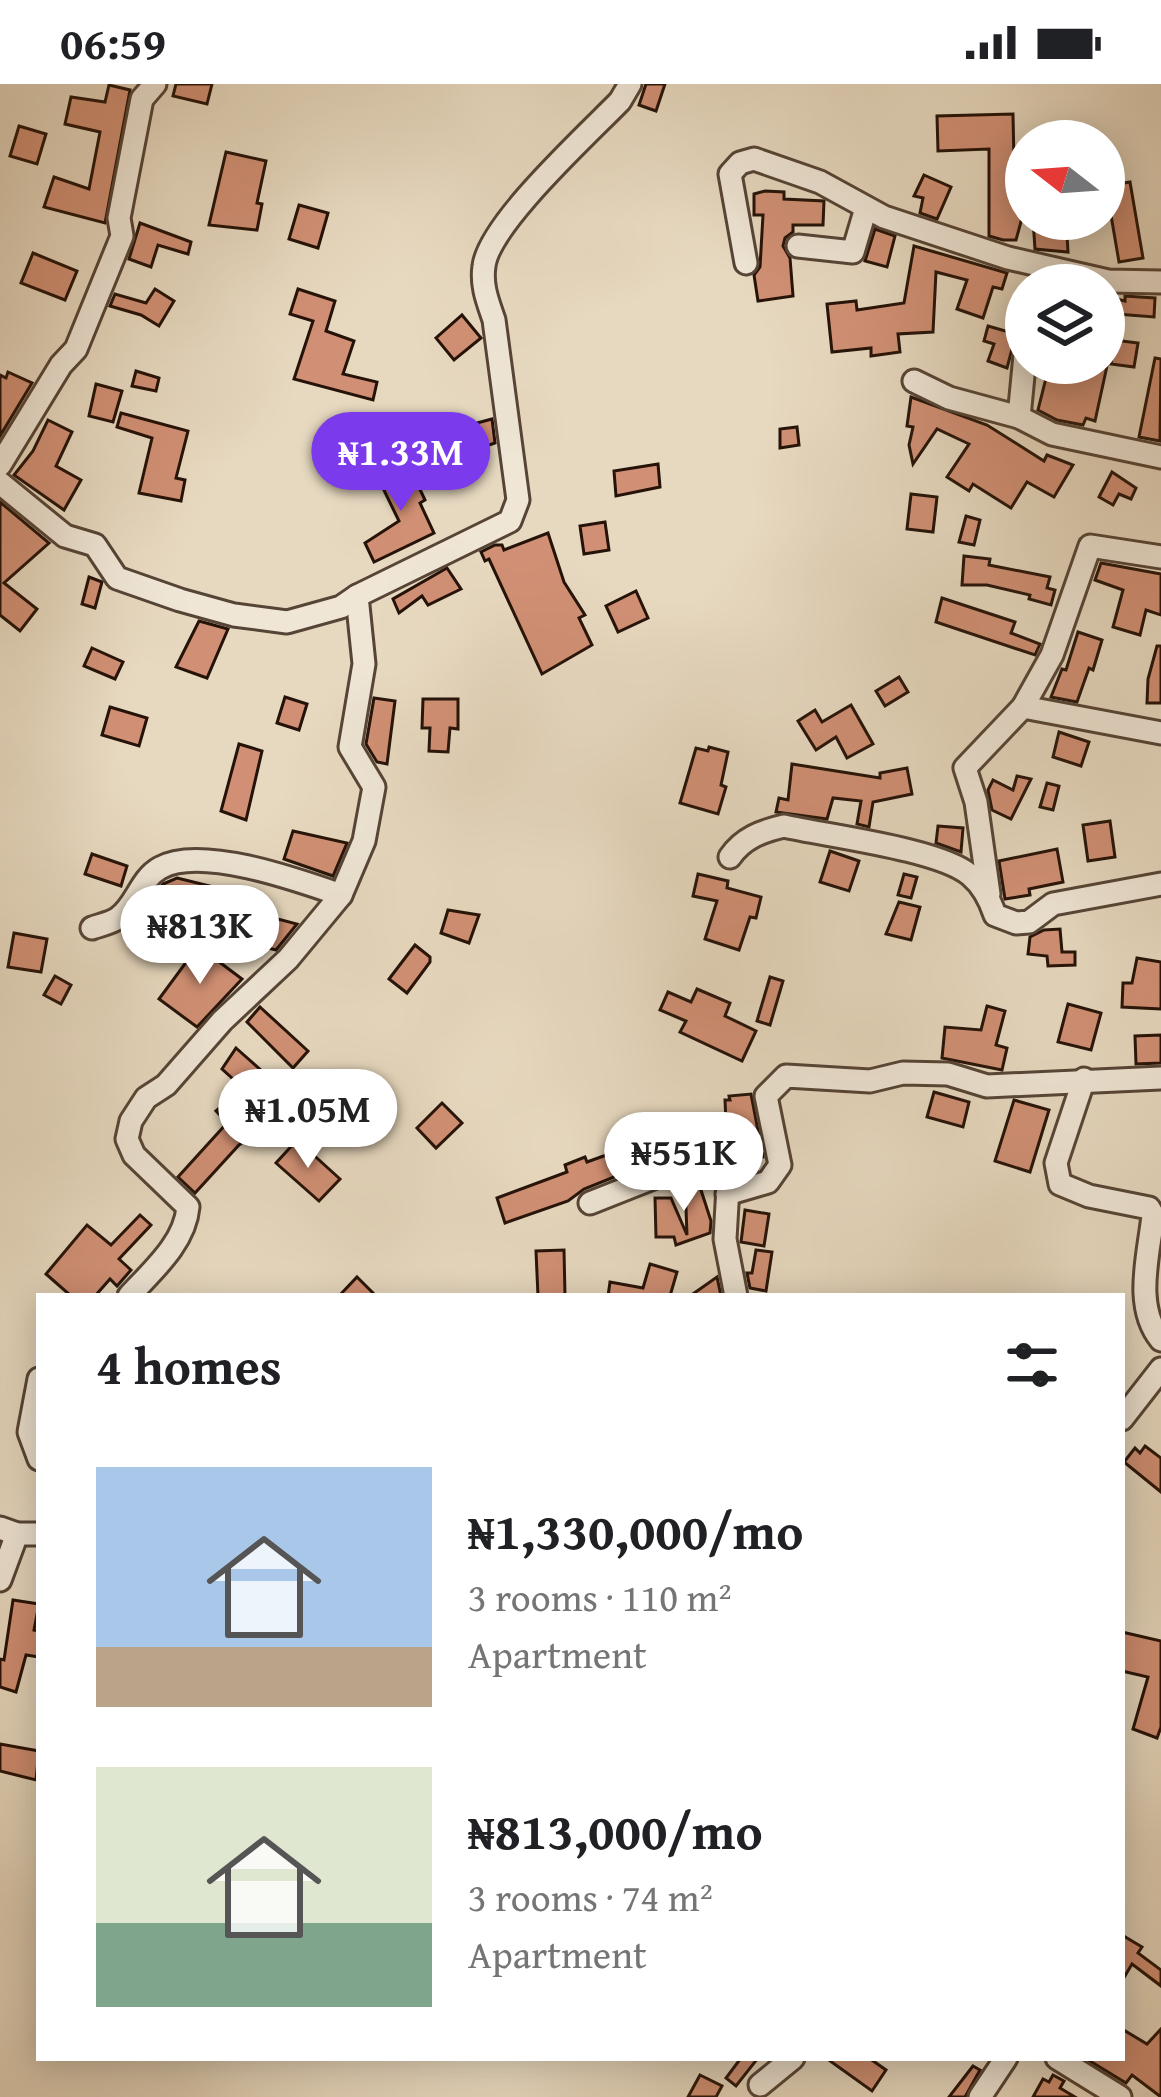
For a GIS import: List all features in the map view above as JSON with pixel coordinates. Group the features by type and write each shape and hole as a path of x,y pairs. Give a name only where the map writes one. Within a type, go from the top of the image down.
{"street":[{"path":"0,465 81,338 122,236 119,218 142,99 155,84"},
{"path":"0,483 65,536 94,545 116,578 234,615 287,622 341,607 510,521 518,500 494,320 484,293 484,261 523,199 620,101 630,84"},
{"path":"746,262 730,174 740,163 754,159 820,182 884,218 1006,264"},
{"path":"798,246 853,252 866,208"},
{"path":"1125,281 1161,282"},
{"path":"914,381 949,398 1019,417 1052,434 1161,457"},
{"path":"1019,417 1022,384"},
{"path":"1161,557 1090,546 1052,655 1023,707 965,768 976,802 995,915 1016,923 1029,922 1053,904 1161,884"},
{"path":"132,1293 168,1253 187,1222 188,1207 134,1155 127,1139 130,1120 146,1098 166,1085 288,959 341,895 364,841 374,787 350,747 364,664 357,596"},
{"path":"1023,707 1161,733"},
{"path":"730,857 739,844 784,826 946,861 970,875 990,900"},
{"path":"92,928 117,919 159,868 184,860 237,863 341,895"},
{"path":"728,1194 768,1182 780,1166 766,1096 786,1076 870,1081 903,1072 948,1074 987,1086 1161,1078"},
{"path":"1084,1079 1056,1163 1060,1184 1088,1196 1149,1208 1157,1216 1144,1293 1150,1327 1161,1340"},
{"path":"590,1203 696,1161 711,1160 724,1169 728,1194 725,1239 735,1293"},
{"path":"1125,1415 1161,1370"},
{"path":"36,1395 29,1432 36,1451"},
{"path":"0,1580 19,1532"},
{"path":"760,2085 789,2061"},
{"path":"980,2097 1004,2061"},
{"path":"1062,2061 1120,2097"}],"building":[{"path":"176,84 212,84 207,104 173,96"},
{"path":"646,84 665,84 656,111 639,105"},
{"path":"109,85 130,90 105,223 44,207 54,177 89,189 100,132 65,124 71,97 105,102"},
{"path":"1013,114 1013,120 1005,120 1005,240 989,236 989,149 938,151 937,116"},
{"path":"19,126 46,134 37,164 10,156"},
{"path":"226,152 266,161 257,230 209,225"},
{"path":"924,175 951,187 937,219 920,213 923,198 914,196"},
{"path":"1130,182 1143,258 1119,262 1115,240 1125,240 1125,183"},
{"path":"784,192 784,199 824,201 823,225 793,225 793,232 785,238 793,296 758,301 754,275 760,267 763,215 754,215 754,194"},
{"path":"299,205 328,213 318,248 289,239"},
{"path":"140,223 191,242 188,254 158,245 151,267 129,259"},
{"path":"875,229 895,236 887,267 865,261"},
{"path":"1034,240 1067,240 1068,252 1035,249"},
{"path":"914,246 1005,272 1002,289 993,287 983,318 957,309 967,280 936,272 933,332 898,334 900,352 871,356 871,348 832,352 827,304 856,301 857,310 904,303"},
{"path":"33,253 77,271 65,300 21,283"},
{"path":"155,289 174,301 159,326 110,306 115,294 146,303"},
{"path":"298,289 335,301 326,331 354,341 343,374 377,382 373,400 294,379 313,321 290,314"},
{"path":"1125,296 1155,298 1154,317 1125,315"},
{"path":"462,315 481,338 454,360 436,338"},
{"path":"988,326 1005,331 1005,367 988,361 994,344 984,341"},
{"path":"1125,341 1138,343 1134,367 1125,366"},
{"path":"1155,358 1161,359 1160,441 1139,437"},
{"path":"136,371 159,378 156,391 132,386"},
{"path":"8,372 32,383 0,436 0,375 6,378"},
{"path":"96,384 122,391 113,422 89,416"},
{"path":"1044,384 1103,384 1095,421 1086,418 1083,425 1057,420 1038,410"},
{"path":"911,397 987,425 1044,461 1047,455 1073,465 1054,497 1027,482 1011,508 973,484 969,491 947,477 969,444 937,429 913,464 909,445 913,427 907,426"},
{"path":"121,413 188,431 176,478 185,480 181,501 139,493 152,438 117,427"},
{"path":"492,419 495,443 472,451 462,427"},
{"path":"48,420 72,432 56,466 81,480 64,510 14,475"},
{"path":"797,427 799,445 780,448 780,429"},
{"path":"407,462 434,533 374,562 365,543 399,521 377,476"},
{"path":"658,464 660,487 616,496 614,471"},
{"path":"1112,472 1136,488 1131,499 1119,494 1113,505 1099,497"},
{"path":"911,494 937,497 933,532 907,529"},
{"path":"0,502 49,543 4,583 37,609 20,631 0,615"},
{"path":"966,516 980,520 974,545 959,542"},
{"path":"605,522 609,550 584,554 580,526"},
{"path":"548,533 564,582 585,615 579,618 592,645 542,674 489,559 485,561 481,552 495,545 504,550"},
{"path":"964,556 1050,577 1047,588 1055,590 1051,605 987,585 962,585"},
{"path":"1101,563 1161,574 1161,615 1146,610 1140,635 1113,627 1123,590 1095,580"},
{"path":"447,568 461,589 428,605 422,596 399,613 393,599"},
{"path":"89,577 102,582 95,608 82,604"},
{"path":"636,591 648,618 618,632 606,606"},
{"path":"942,598 1015,622 1011,633 1040,644 1035,655 936,622"},
{"path":"199,621 228,629 207,678 176,667"},
{"path":"1078,632 1102,640 1093,670 1089,668 1077,702 1051,697 1062,669 1066,670"},
{"path":"1157,646 1161,646 1161,703 1147,703 1148,679"},
{"path":"92,648 123,662 115,679 84,666"},
{"path":"899,677 908,692 885,706 876,691"},
{"path":"285,697 307,704 299,730 277,723"},
{"path":"374,698 395,701 387,764 377,762 366,744"},
{"path":"423,699 458,699 458,729 450,728 448,752 429,751 430,728 422,728"},
{"path":"851,705 873,744 847,758 836,737 816,750 798,721 815,710 822,722"},
{"path":"110,707 147,718 139,746 102,735"},
{"path":"1059,732 1089,742 1081,766 1053,757"},
{"path":"239,744 262,751 246,820 221,811"},
{"path":"709,747 728,752 718,814 680,803 696,748 708,751"},
{"path":"792,764 880,778 880,773 907,768 912,794 873,802 869,827 857,824 861,801 833,798 827,819 776,812 779,798 788,800"},
{"path":"1017,776 1031,779 1011,819 992,810 988,790 993,780 1013,790"},
{"path":"1047,783 1059,786 1053,810 1040,807"},
{"path":"1110,821 1115,857 1088,861 1083,825"},
{"path":"938,826 963,828 961,852 936,843"},
{"path":"293,831 347,843 333,876 284,859"},
{"path":"1057,849 1063,882 1005,899 999,861"},
{"path":"830,851 859,861 849,891 820,882"},
{"path":"92,854 127,866 121,886 85,874"},
{"path":"698,874 728,881 727,888 761,897 739,950 705,939 717,901 693,896"},
{"path":"904,874 917,877 911,898 898,895"},
{"path":"177,878 214,887 220,895 257,904 255,913 297,924 276,950 223,936 225,930 158,916 189,939 148,930 153,897 163,884"},
{"path":"899,902 920,907 911,940 886,934"},
{"path":"448,910 479,915 469,943 441,933"},
{"path":"1060,929 1062,952 1075,952 1075,965 1048,966 1047,956 1028,954 1030,937"},
{"path":"14,933 47,939 41,972 8,967"},
{"path":"415,945 430,962 407,993 389,979"},
{"path":"198,946 242,979 197,1027 159,999"},
{"path":"1137,958 1161,962 1161,1009 1122,1007 1123,983 1132,983"},
{"path":"55,976 71,985 61,1004 44,995"},
{"path":"770,977 783,981 770,1025 757,1021"},
{"path":"697,989 730,1003 725,1016 756,1031 742,1061 680,1032 686,1021 660,1010 668,992 691,1002"},
{"path":"1068,1004 1101,1013 1091,1050 1058,1042"},
{"path":"987,1006 1005,1011 996,1045 1007,1048 1002,1070 942,1058 945,1027 981,1030"},
{"path":"260,1007 308,1051 293,1068 247,1022"},
{"path":"1161,1035 1161,1063 1136,1064 1135,1036"},
{"path":"236,1048 272,1080 266,1087 284,1115 239,1145 195,1193 178,1177 227,1123 216,1111 243,1088 222,1069"},
{"path":"934,1092 969,1102 963,1127 927,1117"},
{"path":"751,1094 763,1157 746,1159 737,1121 726,1122 725,1100"},
{"path":"1014,1100 1049,1110 1030,1172 995,1161"},
{"path":"442,1103 462,1123 436,1148 417,1128"},
{"path":"297,1140 340,1179 319,1201 276,1163"},
{"path":"645,1141 654,1161 584,1189 568,1201 505,1223 497,1198 567,1172 565,1165 585,1157 587,1162"},
{"path":"707,1175 710,1186 700,1187 710,1233 676,1245 674,1237 656,1237 655,1198 671,1198 687,1235 685,1182"},
{"path":"745,1210 769,1214 764,1246 741,1242"},
{"path":"140,1215 151,1225 119,1259 131,1270 117,1286 110,1279 98,1293 68,1293 46,1274 87,1225 111,1245"},
{"path":"564,1250 565,1293 538,1293 536,1251"},
{"path":"756,1250 772,1252 766,1291 750,1288 747,1273 752,1273"},
{"path":"650,1264 677,1272 671,1293 608,1293 610,1282 643,1288"},
{"path":"357,1277 373,1293 342,1293"},
{"path":"717,1277 720,1293 694,1293"},
{"path":"1145,1446 1161,1458 1161,1492 1125,1463 1135,1448 1140,1453"},
{"path":"13,1600 36,1604 36,1657 26,1655 16,1692 0,1687 0,1659 4,1660"},
{"path":"1125,1633 1161,1641 1157,1738 1133,1729 1148,1677 1125,1672"},
{"path":"0,1744 36,1750 36,1780 0,1771"},
{"path":"1125,1937 1142,1947 1138,1953 1161,1970 1161,1986 1132,1964 1125,1976"},
{"path":"1161,2029 1161,2097 1132,2075 1126,2083 1090,2061 1125,2061 1125,2031 1147,2044"},
{"path":"739,2061 756,2061 736,2086 726,2078"},
{"path":"830,2061 873,2061 886,2070 872,2091"},
{"path":"973,2066 980,2070 965,2097 949,2097"},
{"path":"700,2075 722,2086 716,2097 688,2097"},
{"path":"1053,2075 1064,2081 1060,2088 1075,2097 1033,2097 1043,2079 1049,2082"}]}
